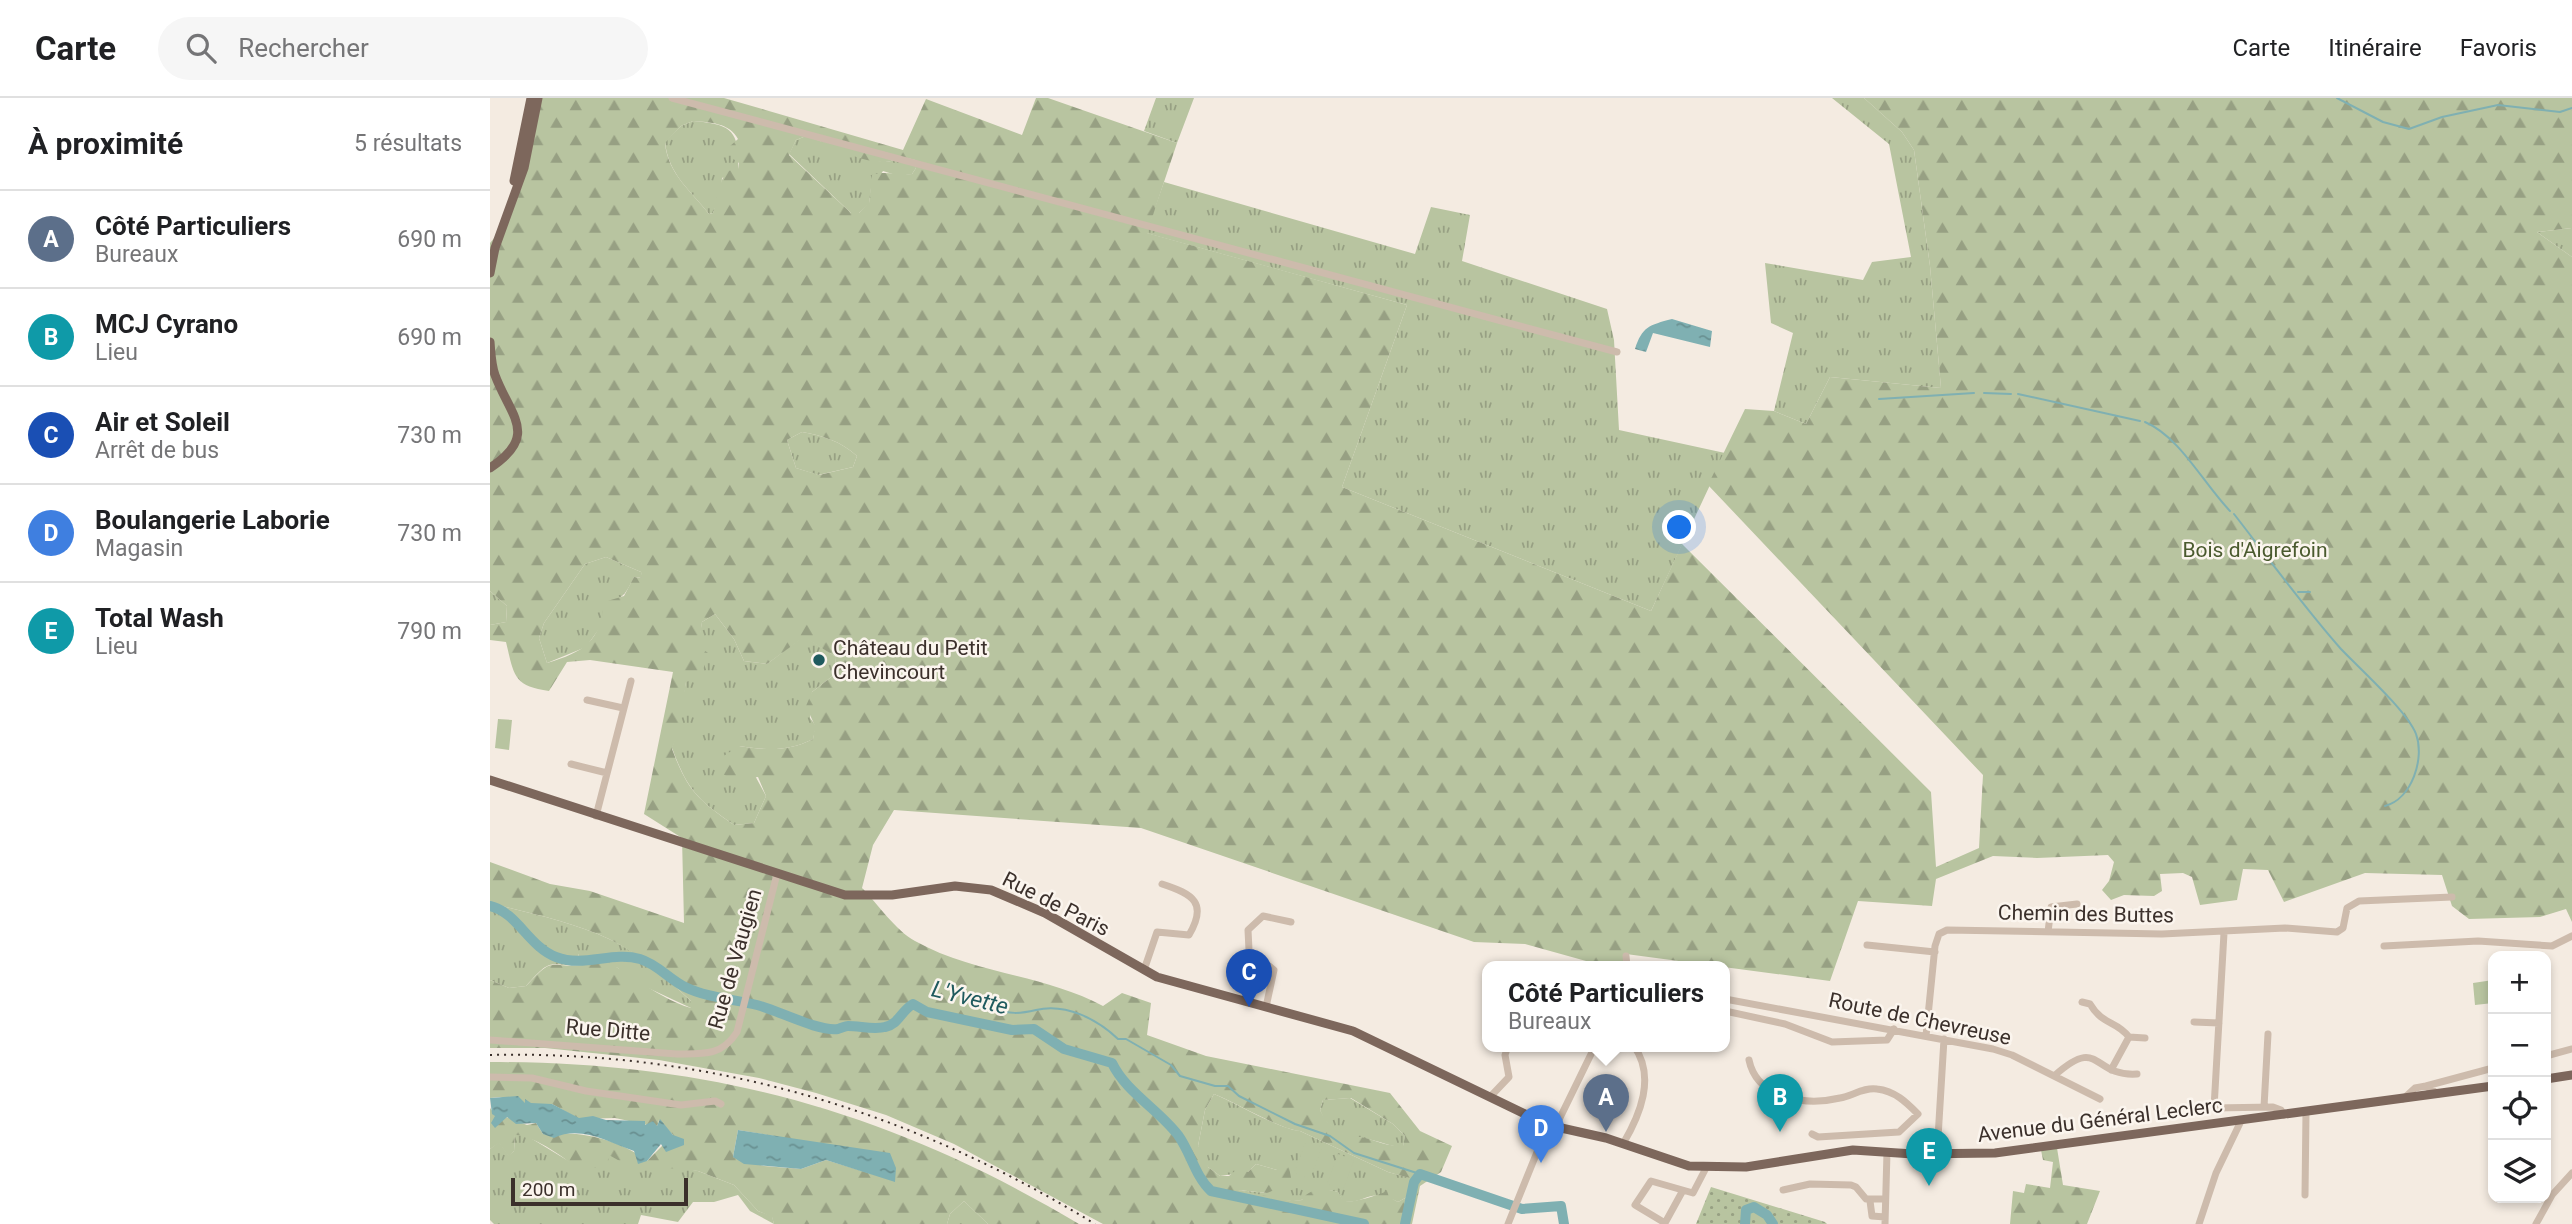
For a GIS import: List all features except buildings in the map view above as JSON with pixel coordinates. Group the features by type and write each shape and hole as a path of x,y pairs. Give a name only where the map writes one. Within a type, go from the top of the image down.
{"main road":[{"path":"490,273 508,210 531,98"},
{"path":"508,210 524,167 538,98"},
{"path":"490,342 491,361 519,428 511,452 490,467"},
{"name":"Rue de Paris","path":"490,780 845,895 881,896 955,886 991,890 1045,913 1144,970 1179,984 1353,1031 1552,1126"},
{"path":"2551,1078 2572,1075"},
{"name":"Avenue du Général Leclerc","path":"1552,1126 1623,1144 1689,1166 1746,1167 1833,1151 1995,1153 2488,1087"}],"street":[{"path":"672,98 1617,352"},
{"path":"596,816 631,681"},
{"path":"587,700 623,708"},
{"path":"571,764 607,773"},
{"name":"Rue de Vaugien","path":"723,1049 737,1032 777,874"},
{"path":"1144,970 1157,932 1189,934 1198,920 1198,906 1192,896 1163,884"},
{"name":"Chemin des Buttes","path":"1935,952 1940,934 1958,928 2048,932 2224,933 2285,928 2337,932 2343,928 2347,908 2359,901 2452,897"},
{"path":"2048,932 2051,907 2077,904"},
{"path":"1266,1007 1274,970 1249,950 1248,930 1264,916 1291,922"},
{"path":"2224,933 2214,1108 2264,1107 2281,1110 2284,1115"},
{"path":"2384,946 2478,942 2552,946 2572,936"},
{"path":"1867,945 1935,952 1926,1036"},
{"path":"1626,956 1626,961"},
{"name":"Route de Chevreuse","path":"1730,1000 1926,1036 2012,1055 2099,1099"},
{"path":"2082,1002 2090,1004 2098,1018 2123,1029 2129,1037 2145,1038"},
{"path":"1730,1012 1785,1024 1832,1042 1887,1040 1894,1030"},
{"path":"2194,1022 2219,1023"},
{"path":"2264,1107 2268,1034"},
{"path":"2111,1070 2129,1037"},
{"name":"Rue Ditte","path":"490,1040 677,1054 706,1054 723,1049"},
{"path":"1937,1154 1944,1040"},
{"path":"2551,1055 2572,1049"},
{"path":"1490,1097 1509,1077 1506,1052"},
{"path":"1508,1224 1520,1191 1592,1052"},
{"path":"1623,1144 1647,1079 1638,1052"},
{"path":"2054,1076 2081,1056 2088,1056 2124,1075 2137,1074"},
{"path":"1749,1060 1761,1084 1777,1096 1826,1100 1879,1089 1897,1095 1918,1114 1899,1132 1879,1136 1812,1135"},
{"path":"2402,1100 2415,1088 2488,1069"},
{"path":"490,1077 533,1078 586,1091 681,1105 715,1101 721,1104"},
{"path":"2426,1086 2438,1094"},
{"path":"2305,1112 2305,1195"},
{"path":"2199,1224 2216,1173 2241,1121"},
{"path":"1783,1191 1810,1184 1851,1185 1870,1201 1872,1216 1885,1221 1887,1152"},
{"path":"1682,1192 1665,1223 1635,1205 1651,1181 1663,1182 1682,1192 1697,1190 1706,1168"},
{"path":"2536,1224 2552,1195 2572,1173"},
{"path":"1870,1201 1885,1199"}],"green space":[{"name":"Bois d'Aigrefoin","path":"540,98 724,98 903,150 926,99 1022,135 1036,98 1048,98 1177,143 1147,233 1407,305 1342,487 1651,611 1682,544 1931,792 1936,867 1979,848 1983,775 1708,485 1745,409 1774,411 1806,424 1830,377 1941,388 1930,266 1914,150 1902,132 1864,98 2572,98 2572,228 2537,232 2572,257 2572,922 2566,909 2540,917 2469,919 2452,906 2442,875 2365,873 2284,902 2268,870 2243,869 2237,900 2200,905 2192,877 2183,873 2160,874 2162,891 2154,896 2124,895 2111,900 2102,890 2109,881 2114,862 2108,855 2037,858 1993,856 1936,879 1932,906 1858,901 1830,981 1730,968 1730,961 1679,961 1626,954 1625,961 1586,961 1525,944 1474,942 1141,828 894,810 873,845 862,888 908,936 961,961 1057,987 1103,1006 1122,993 1151,1003 1147,1035 1206,1056 1390,1093 1420,1131 1452,1146 1441,1172 1420,1186 1412,1224 1103,1224 954,1144 886,1115 816,1093 759,1078 659,1060 545,1048 490,1048 490,980 509,988 526,986 551,965 581,966 578,953 581,951 609,963 677,1003 691,1008 691,1001 642,959 609,939 566,923 490,903 490,862 550,884 590,891 684,923 682,838 644,814 673,672 590,660 567,662 549,691 537,689 517,677 506,642 490,640 490,625 506,622 507,606 490,591 490,243 506,224","holes":["693,121 724,127 738,139 729,147 732,158 739,163 738,169 727,171 724,175 713,213 709,214 675,173 665,143 681,126","806,136 872,161 902,158 915,160 916,168 912,174 872,175 869,203 859,213 851,213 789,155 796,140","802,432 817,435 844,446 857,456 853,467 819,475 796,468 787,440","606,557 641,572 642,578 634,577 624,596 604,602 599,626 588,643 571,654 547,663 539,638 544,623 585,564","715,614 734,639 744,661 767,664 804,637 836,657 835,674 812,692 806,706 815,726 813,739 777,749 739,746 719,759 723,774 733,780 758,777 766,796 754,823 734,825 702,801 683,775 672,749 680,727 686,682 701,677 708,653 699,646 702,622","1214,1094 1271,1121 1300,1131 1388,1172 1409,1178 1407,1197 1398,1202 1389,1197 1387,1191 1344,1202 1338,1192 1323,1190 1313,1191 1302,1200 1291,1201 1238,1190 1267,1193 1292,1183 1289,1167 1277,1170 1256,1164 1248,1172 1236,1170 1229,1176 1220,1176 1208,1167 1207,1154 1198,1146 1205,1110","1351,1098 1393,1124 1405,1136 1403,1146 1387,1145 1362,1137 1348,1137 1326,1121 1320,1110 1323,1100"]},
{"path":"1156,98 1194,98 1177,143 1144,131"},
{"path":"1832,98 1864,98 1902,132 1914,150 1930,266 1941,388 1830,377 1806,424 1774,411 1793,333 1771,323 1765,263 1863,280 1872,262 1911,257 1889,144"},
{"path":"693,121 724,127 735,138 737,146 738,170 722,178 721,192 713,213 709,214 675,173 665,142 681,126"},
{"path":"806,136 878,161 905,158 915,160 916,168 912,174 899,176 883,171 871,188 869,204 859,213 851,213 789,154 796,140"},
{"path":"1164,182 1415,254 1431,207 1470,215 1462,261 1607,309 1614,340 1619,430 1725,453 1651,611 1342,487 1407,305 1146,233"},
{"path":"2572,228 2572,257 2537,232"},
{"path":"802,432 844,446 857,456 853,467 818,475 796,468 787,440"},
{"path":"606,557 641,572 643,578 634,577 624,594 608,606 604,622 586,647 547,663 539,638 544,623 585,564"},
{"path":"490,591 507,606 506,622 490,625"},
{"path":"715,614 734,639 744,661 767,664 804,636 836,657 835,674 812,692 810,718 816,726 813,739 777,749 739,746 766,796 754,823 734,825 702,801 683,775 672,748 702,622"},
{"path":"498,719 512,720 509,750 495,748"},
{"path":"490,903 566,923 620,945 672,984 691,1001 691,1008 631,980 618,968 578,954 582,966 551,965 541,970 526,986 509,988 490,980"},
{"path":"2488,981 2488,1004 2475,1005 2473,983"},
{"path":"490,1062 571,1064 649,1071 723,1083 796,1101 867,1123 938,1151 1079,1224 988,1224 964,1201 950,1214 947,1224 774,1224 772,1217 758,1211 734,1185 698,1171 625,1164 609,1155 608,1167 594,1168 588,1162 585,1173 579,1172 549,1148 530,1138 515,1135 514,1151 509,1157 499,1143 490,1149 490,1108 493,1112 527,1125 536,1123 543,1134 598,1138 623,1147 647,1161 673,1135 659,1120 657,1127 615,1118 579,1119 552,1104 526,1105 500,1097 490,1098","holes":["738,1130 774,1136 895,1181 826,1160 801,1169 764,1166 733,1157"]},
{"path":"1214,1094 1388,1172 1410,1178 1407,1197 1398,1202 1374,1196 1343,1202 1338,1192 1330,1190 1292,1201 1271,1199 1237,1190 1267,1193 1277,1170 1256,1164 1248,1172 1220,1176 1208,1167 1198,1146 1205,1110"},
{"path":"1350,1098 1393,1124 1405,1136 1403,1147 1362,1138 1348,1138 1325,1121 1320,1110 1323,1100"},
{"path":"524,1134 575,1165 608,1154 698,1171 734,1185 758,1211 772,1216 774,1224 750,1211 738,1195 714,1202 693,1202 678,1222 641,1215 638,1224 494,1224 490,1220 490,1149 499,1142 509,1156 514,1151 515,1135"},
{"path":"1306,1141 1322,1147 1310,1179 1294,1173"},
{"path":"2057,1148 2063,1185 2100,1191 2087,1224 2010,1224 2013,1191 2024,1193 2026,1184 2050,1188 2053,1162 2043,1160 2041,1150"},
{"path":"1338,1154 1354,1160 1343,1190 1327,1184"},
{"path":"1711,1187 1825,1222 1827,1224 1696,1224"},
{"path":"964,1201 988,1224 947,1224 950,1214"}],"water":[{"path":"1672,319 1712,331 1710,347 1653,333 1646,352 1635,349 1644,331"},
{"path":"518,1096 525,1103 525,1099 531,1103 552,1104 579,1118 593,1116 606,1120 645,1121 645,1125 653,1121 657,1126 660,1119 673,1135 684,1139 684,1145 666,1152 661,1144 647,1161 638,1164 634,1151 594,1136 574,1133 554,1138 543,1134 536,1123 516,1124 507,1117 495,1128 491,1123 495,1116 492,1114 490,1098"},
{"path":"738,1130 890,1153 896,1168 895,1182 826,1160 801,1169 744,1164 733,1157"}],"waterway":[{"path":"2337,98 2383,122 2409,129 2442,117 2498,105 2560,112 2572,108"},
{"path":"1879,399 1974,393"},
{"path":"1984,393 2011,394"},
{"path":"2018,394 2140,421"},
{"path":"2145,422 2158,429 2180,449 2230,511"},
{"path":"2234,514 2313,616 2393,702 2416,734 2419,754 2414,776 2402,795 2385,806"},
{"path":"2298,592 2310,592"},
{"name":"L'Yvette","path":"490,906 508,915 538,946 556,957 577,961 619,957 640,959 694,991 757,1005 820,1027 885,1027 894,1023 913,1004 927,1012 1012,1030 1034,1029 1064,1049 1112,1063 1125,1083 1178,1135 1211,1191 1364,1224"},
{"name":"L'Yvette","path":"993,1009 1015,1013 1047,1008 1080,1014 1101,1025 1118,1039 1126,1039 1171,1065 1180,1076 1215,1086 1228,1086 1239,1096 1295,1124 1330,1136 1354,1153 1420,1174"},
{"name":"L'Yvette","path":"1405,1224 1414,1182 1420,1174 1522,1209 1561,1206 1564,1224"},
{"name":"L'Yvette","path":"1745,1224 1746,1210 1754,1207 1767,1215 1773,1224"}],"railway":[{"path":"490,1055 571,1056 651,1063 729,1076 805,1095 880,1119 953,1149 1025,1184 1095,1224"}],"place":[{"name":"Château du Petit Chevincourt","path":"819,660"},
{"name":"Air et Soleil","path":"1249,1007"},
{"name":"Côté Particuliers","path":"1606,1132"},
{"name":"MCJ Cyrano","path":"1780,1132"},
{"name":"Boulangerie Laborie","path":"1541,1163"},
{"name":"Total Wash","path":"1929,1186"}]}
